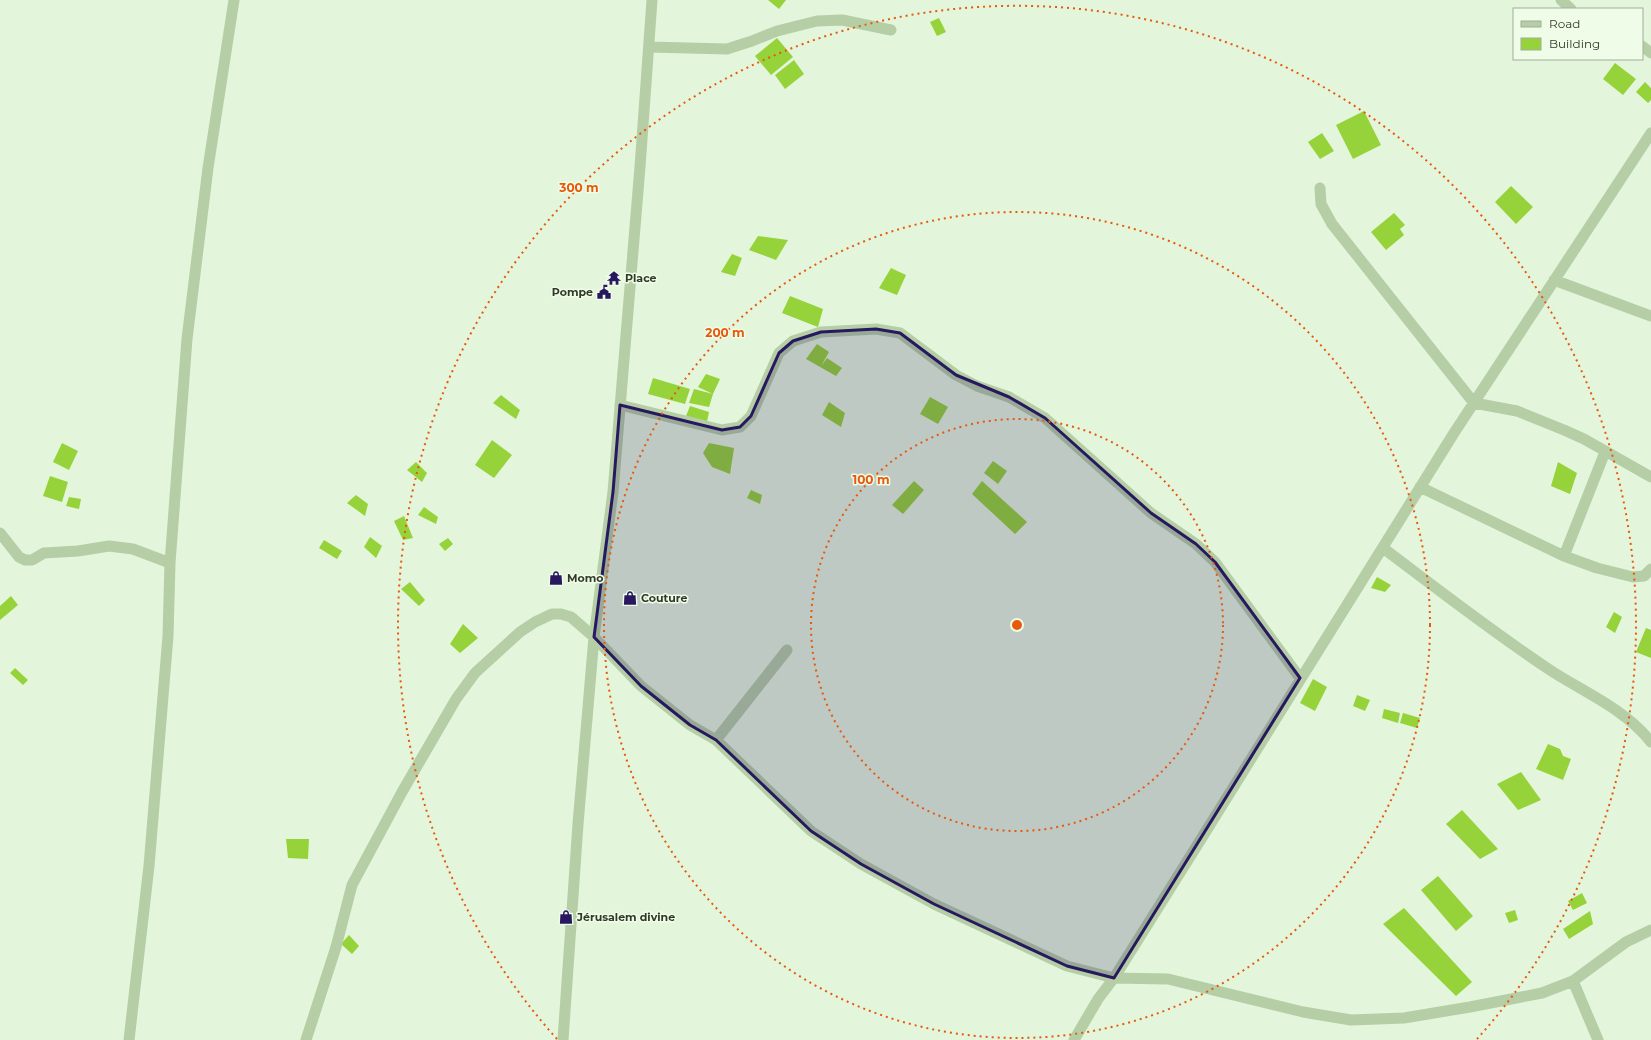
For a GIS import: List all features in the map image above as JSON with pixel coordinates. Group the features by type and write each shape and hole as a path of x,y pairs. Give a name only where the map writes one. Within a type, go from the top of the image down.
{"street":[{"path":"129,1040 149,866 168,636 170,563 181,410 194,282 208,168 234,0"},
{"path":"563,1040 594,637 613,492 640,167 652,0"},
{"path":"1561,0 1570,8"},
{"path":"649,47 726,49 777,31 817,21 842,20 891,30"},
{"path":"1643,47 1651,53"},
{"path":"1074,1040 1098,999 1114,978 1420,487 1651,133"},
{"path":"1320,188 1321,204 1332,224 1474,403 1517,411 1584,439 1651,477"},
{"path":"1554,280 1651,316"},
{"path":"620,405 722,430 740,427 751,416 779,353 793,341 821,332 876,329 900,334 956,374 977,386 1008,397 1045,418 1151,513 1196,544 1215,562 1300,678"},
{"path":"1564,556 1605,452"},
{"path":"1420,487 1564,556 1597,568 1632,577 1644,576 1651,570"},
{"path":"0,533 19,557 25,560 32,560 44,553 78,551 109,546 133,549 170,563"},
{"path":"1383,548 1483,623 1553,672 1585,691 1640,728 1651,742"},
{"path":"306,1040 336,947 352,885 402,792 456,699 475,673 520,632 535,622 552,614 561,614 571,617 594,637 641,686 690,725 716,740 811,831 861,864 934,904 1067,966 1114,978 1168,979 1303,1012 1351,1020 1404,1018 1470,1008 1542,993 1573,981 1626,942 1651,930"},
{"path":"716,740 787,650"},
{"path":"1573,981 1598,1040"}],"highlighted area":[{"path":"876,329 900,333 956,375 1009,397 1045,418 1151,513 1196,544 1215,562 1300,678 1114,978 1067,966 934,904 861,864 811,831 716,740 690,725 641,686 594,637 613,492 620,405 722,430 740,427 751,416 779,353 793,341 821,332"}],"building":[{"path":"768,0 786,0 779,9"},
{"path":"939,18 946,32 937,36 930,22"},
{"path":"777,38 793,57 771,75 755,56"},
{"path":"794,60 804,74 785,89 775,75"},
{"path":"1615,63 1636,79 1623,95 1603,79"},
{"path":"1645,82 1651,88 1651,100 1648,103 1636,92"},
{"path":"1364,111 1381,145 1353,159 1336,125"},
{"path":"1322,133 1334,151 1320,159 1308,142"},
{"path":"1511,186 1533,207 1516,224 1495,202"},
{"path":"1394,213 1405,225 1400,229 1404,235 1386,250 1371,232"},
{"path":"758,236 788,240 776,260 749,250"},
{"path":"732,254 742,258 735,276 721,272"},
{"path":"891,268 906,275 897,295 879,288"},
{"path":"790,296 823,309 818,327 782,313"},
{"path":"817,344 829,352 821,366 827,358 842,368 836,376 806,359"},
{"path":"706,374 720,379 713,394 698,387"},
{"path":"653,378 690,389 685,404 648,394"},
{"path":"694,389 713,394 709,407 689,403"},
{"path":"501,395 520,410 516,419 493,403"},
{"path":"930,397 948,407 938,424 920,414"},
{"path":"829,402 845,413 841,427 822,415"},
{"path":"690,406 709,412 707,422 686,416"},
{"path":"492,440 512,455 494,478 475,465"},
{"path":"62,443 78,451 69,470 53,462"},
{"path":"709,443 734,448 730,474 712,467 703,453"},
{"path":"993,461 1007,471 998,484 984,473"},
{"path":"416,462 427,473 422,482 407,470"},
{"path":"1558,462 1577,473 1570,494 1551,486"},
{"path":"50,476 68,482 62,502 43,496"},
{"path":"914,481 924,490 903,514 892,505"},
{"path":"982,481 1027,522 1015,534 972,494"},
{"path":"751,490 762,495 760,504 747,498"},
{"path":"356,495 368,504 365,516 347,503"},
{"path":"69,497 81,499 79,509 66,506"},
{"path":"424,507 438,517 436,524 418,515"},
{"path":"404,516 413,538 403,540 394,521"},
{"path":"370,537 382,546 376,558 364,547"},
{"path":"448,538 453,544 445,551 439,544"},
{"path":"324,540 342,551 337,559 319,548"},
{"path":"1377,577 1391,585 1385,592 1371,588"},
{"path":"410,582 425,600 419,606 401,589"},
{"path":"11,596 18,605 0,620 0,606"},
{"path":"1614,612 1622,617 1615,633 1606,627"},
{"path":"463,624 478,638 460,653 450,644"},
{"path":"1646,628 1651,630 1651,658 1636,652"},
{"path":"15,668 28,680 23,685 10,673"},
{"path":"1313,679 1327,687 1315,711 1300,703"},
{"path":"1357,695 1370,700 1365,711 1353,706"},
{"path":"1384,709 1400,713 1398,723 1382,718"},
{"path":"1403,713 1420,718 1417,728 1400,723"},
{"path":"1548,744 1560,749 1563,756 1571,759 1563,780 1536,769"},
{"path":"1521,772 1541,800 1518,810 1497,784"},
{"path":"1462,810 1498,849 1480,859 1446,824"},
{"path":"286,839 309,839 308,859 288,858"},
{"path":"1438,876 1473,916 1456,931 1421,890"},
{"path":"1582,893 1587,903 1573,910 1568,901"},
{"path":"1404,908 1472,982 1456,996 1383,924"},
{"path":"1515,910 1518,920 1509,923 1505,913"},
{"path":"1590,911 1593,924 1569,939 1563,929"},
{"path":"349,935 359,946 352,954 341,944"}],"place":[{"name":"Place","path":"614,278"},
{"name":"Pompe","path":"604,292"},
{"name":"Momo","path":"556,578"},
{"name":"Couture","path":"630,598"},
{"name":"Jérusalem divine","path":"566,917"}]}
